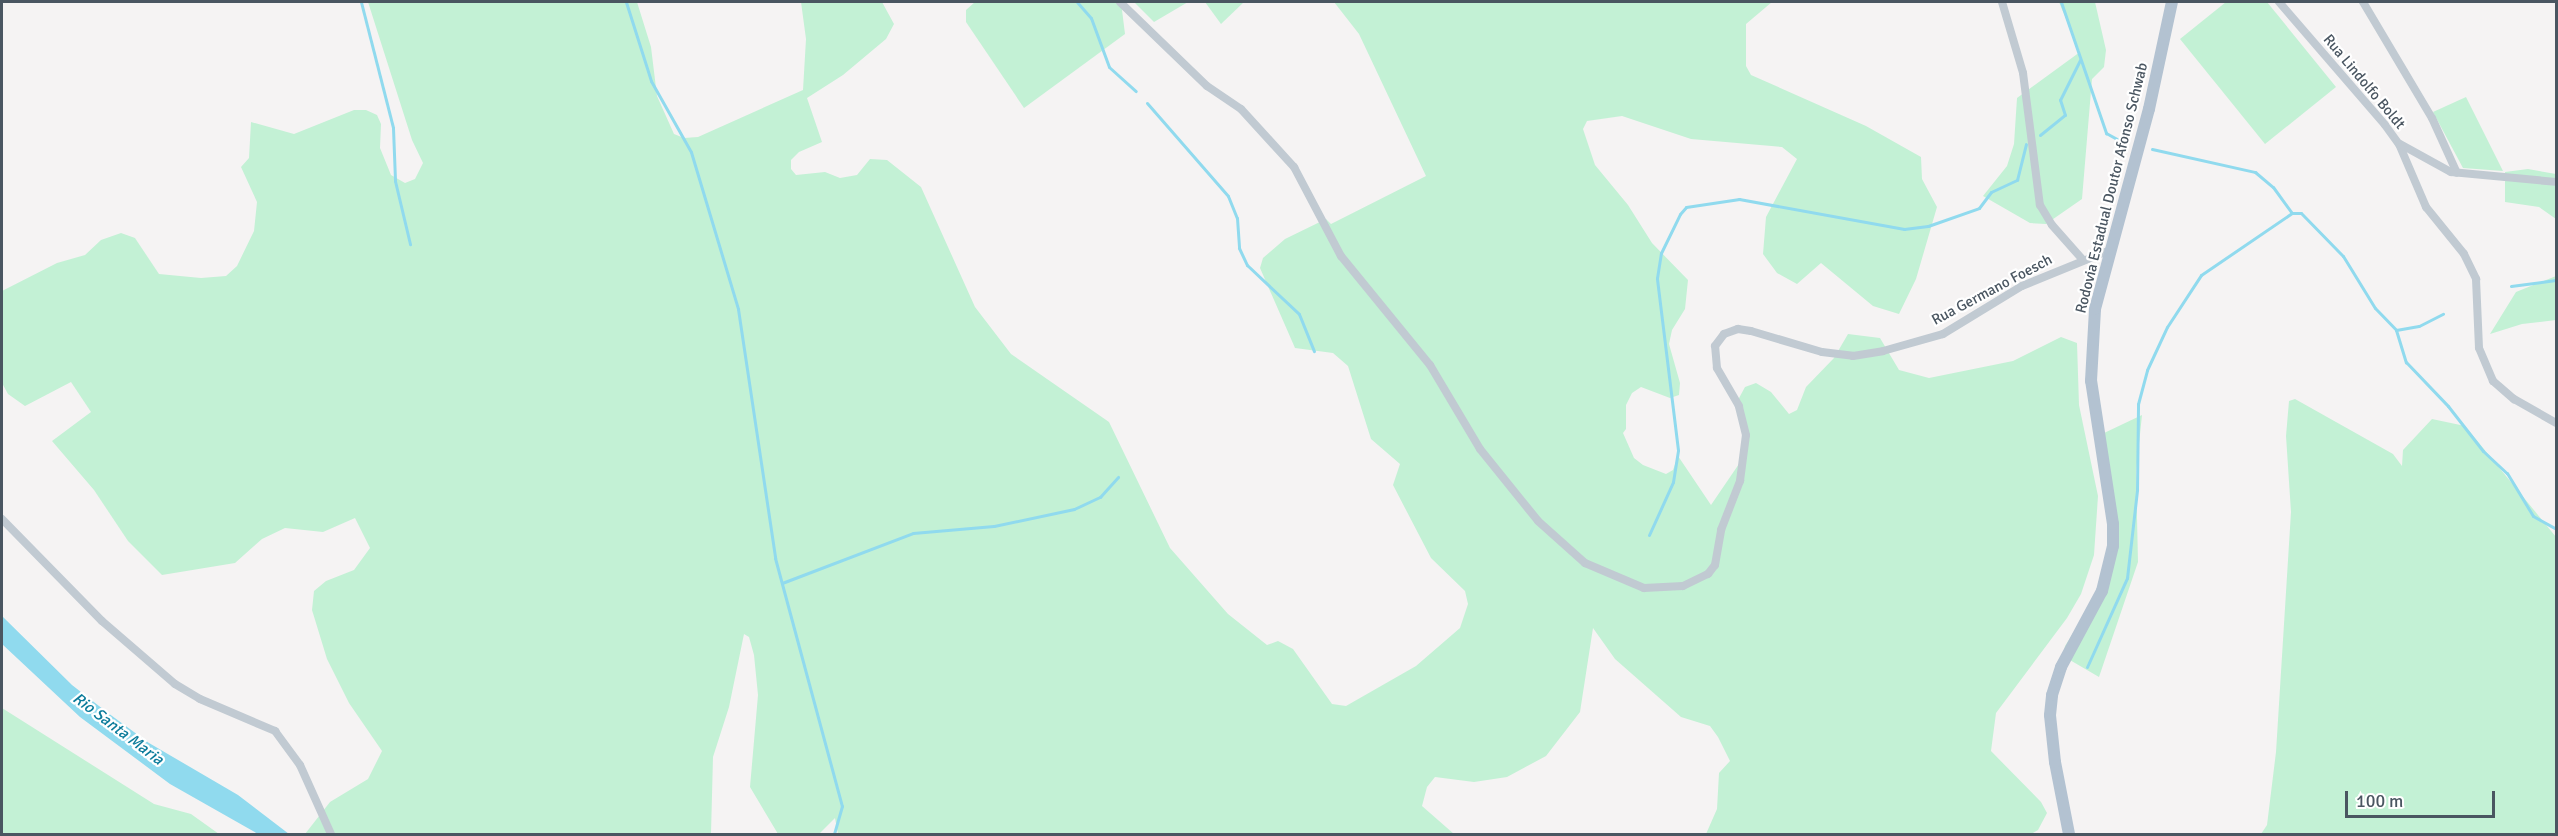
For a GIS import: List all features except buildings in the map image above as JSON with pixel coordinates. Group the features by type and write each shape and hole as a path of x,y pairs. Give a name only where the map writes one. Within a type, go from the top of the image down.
{"main road":[{"name":"Rodovia Estadual Doutor Afonso Schwab","path":"2069,834 2050,715 2061,667 2102,591 2113,546 2113,524 2091,381 2095,309 2172,2"}],"street":[{"name":"Rua Germano Foesch","path":"1120,2 1207,86 1241,109 1294,167 1341,256 1430,365 1480,450 1561,545 1600,572 1644,588 1667,588 1696,581 1715,565 1721,530 1740,481 1746,435 1739,406 1717,368 1715,346 1724,333 1738,329 1751,331 1822,352 1853,356 1883,351 1943,334 2022,286 2110,250"},
{"path":"2002,2 2023,73 2040,205 2052,225 2083,260"},
{"name":"Rua Lindolfo Boldt","path":"2279,2 2399,144 2426,207 2471,266 2479,305 2479,348 2487,371 2501,389 2556,423"},
{"path":"2363,2 2432,118 2457,173"},
{"path":"2399,144 2437,166 2457,173 2556,182"},
{"path":"2,519 102,621 175,684 200,699 275,731 300,765 331,834"}],"green space":[{"path":"368,2 637,2 651,47 657,96 674,134 684,138 698,137 803,90 806,39 801,2 882,2 894,24 886,39 843,75 807,98 822,142 799,152 791,160 791,169 796,175 825,172 840,178 857,175 870,159 887,160 921,187 975,307 1011,354 1109,422 1170,548 1228,614 1267,645 1278,641 1293,649 1332,704 1346,706 1416,666 1460,628 1468,604 1465,591 1431,558 1393,485 1400,464 1371,439 1348,366 1333,353 1295,348 1260,268 1263,258 1285,239 1326,219 1331,224 1426,176 1359,34 1334,2 1772,2 1746,24 1746,66 1751,75 1866,126 1921,157 1922,179 1937,207 1916,279 1899,314 1873,306 1821,263 1797,284 1777,273 1763,254 1766,217 1797,159 1782,147 1691,139 1622,116 1587,121 1583,129 1595,165 1628,205 1652,243 1688,280 1685,309 1672,330 1669,344 1680,383 1679,395 1670,398 1641,387 1632,393 1626,405 1626,429 1623,433 1634,458 1643,465 1666,474 1673,470 1678,456 1711,505 1743,458 1744,426 1738,400 1745,387 1756,383 1771,392 1789,414 1797,410 1806,387 1834,358 1848,334 1880,338 1899,370 1929,378 2013,361 2061,337 2077,343 2079,405 2098,496 2094,555 2081,594 2067,618 1996,713 1991,751 2041,802 2047,813 2038,830 2031,834 1706,834 1717,809 1719,773 1730,761 1718,737 1710,726 1681,717 1615,659 1593,628 1580,712 1546,756 1507,777 1474,782 1435,777 1427,787 1422,806 1454,834 838,834 835,818 819,834 778,834 750,787 758,695 754,655 749,637 744,634 729,707 713,757 711,834 305,834 330,802 368,779 382,751 349,703 327,659 312,610 314,591 326,581 354,570 370,548 355,518 323,532 285,528 262,539 235,563 162,575 128,541 94,490 52,441 91,412 71,382 25,406 8,394 2,383 2,291 57,263 85,255 101,240 121,233 135,238 159,274 201,278 226,276 237,266 254,231 257,202 241,167 249,158 251,122 294,134 354,110 366,110 377,115 381,124 380,148 391,175 405,183 415,179 423,163 412,140"},
{"path":"975,2 1121,2 1125,34 1024,108 966,22 966,10"},
{"path":"1134,2 1188,2 1154,22"},
{"path":"1205,2 1244,2 1221,24"},
{"path":"2059,2 2095,2 2106,50 2104,67 2092,79 2082,199 2046,224 2030,223 1983,196 2007,166 2014,144 2017,98 2080,52"},
{"path":"2226,2 2267,2 2336,87 2265,144 2180,39"},
{"path":"2466,97 2503,171 2463,168 2433,112"},
{"path":"2528,169 2556,174 2556,219 2539,207 2505,202 2505,172"},
{"path":"2556,276 2556,320 2522,324 2490,334 2516,292"},
{"path":"2295,399 2393,454 2402,466 2403,450 2432,419 2465,426 2556,537 2556,834 2261,834 2267,825 2276,752 2291,512 2286,436 2289,401"},
{"path":"2142,415 2136,472 2138,562 2099,677 2063,656 2065,646 2094,600 2114,528 2102,434"},
{"path":"2,708 154,804 191,814 219,834 2,834"}],"water":[{"name":"Rio Santa Maria","path":"2,616 72,685 108,713 149,743 238,795 289,834 258,834 170,784 80,717 2,644"}],"waterway":[{"path":"361,2 393,128 395,181 410,244"},
{"path":"626,2 651,81 691,152 738,309 775,558 842,806 834,834"},
{"path":"1077,2 1091,18 1109,67 1136,91"},
{"path":"2061,2 2106,133 2126,144"},
{"path":"2040,135 2065,115 2060,100 2080,60"},
{"path":"1147,103 1228,196 1237,218 1239,248 1247,265 1299,314 1314,351"},
{"path":"1649,535 1673,482 1678,450 1657,278 1661,253 1680,214 1686,207 1739,199 1904,229 1928,226 1979,208 1991,192 2017,180 2026,144"},
{"path":"2152,149 2255,172 2273,187 2292,213"},
{"path":"2087,667 2127,578 2137,490 2138,404 2147,370 2167,327 2201,275 2292,213 2301,213 2343,256 2375,308 2396,330 2406,362 2448,406 2483,451 2507,473 2533,516 2556,529"},
{"path":"2511,286 2556,280"},
{"path":"2396,330 2419,326 2443,314"},
{"path":"782,583 913,533 994,526 1074,509 1100,497 1118,477"}]}
